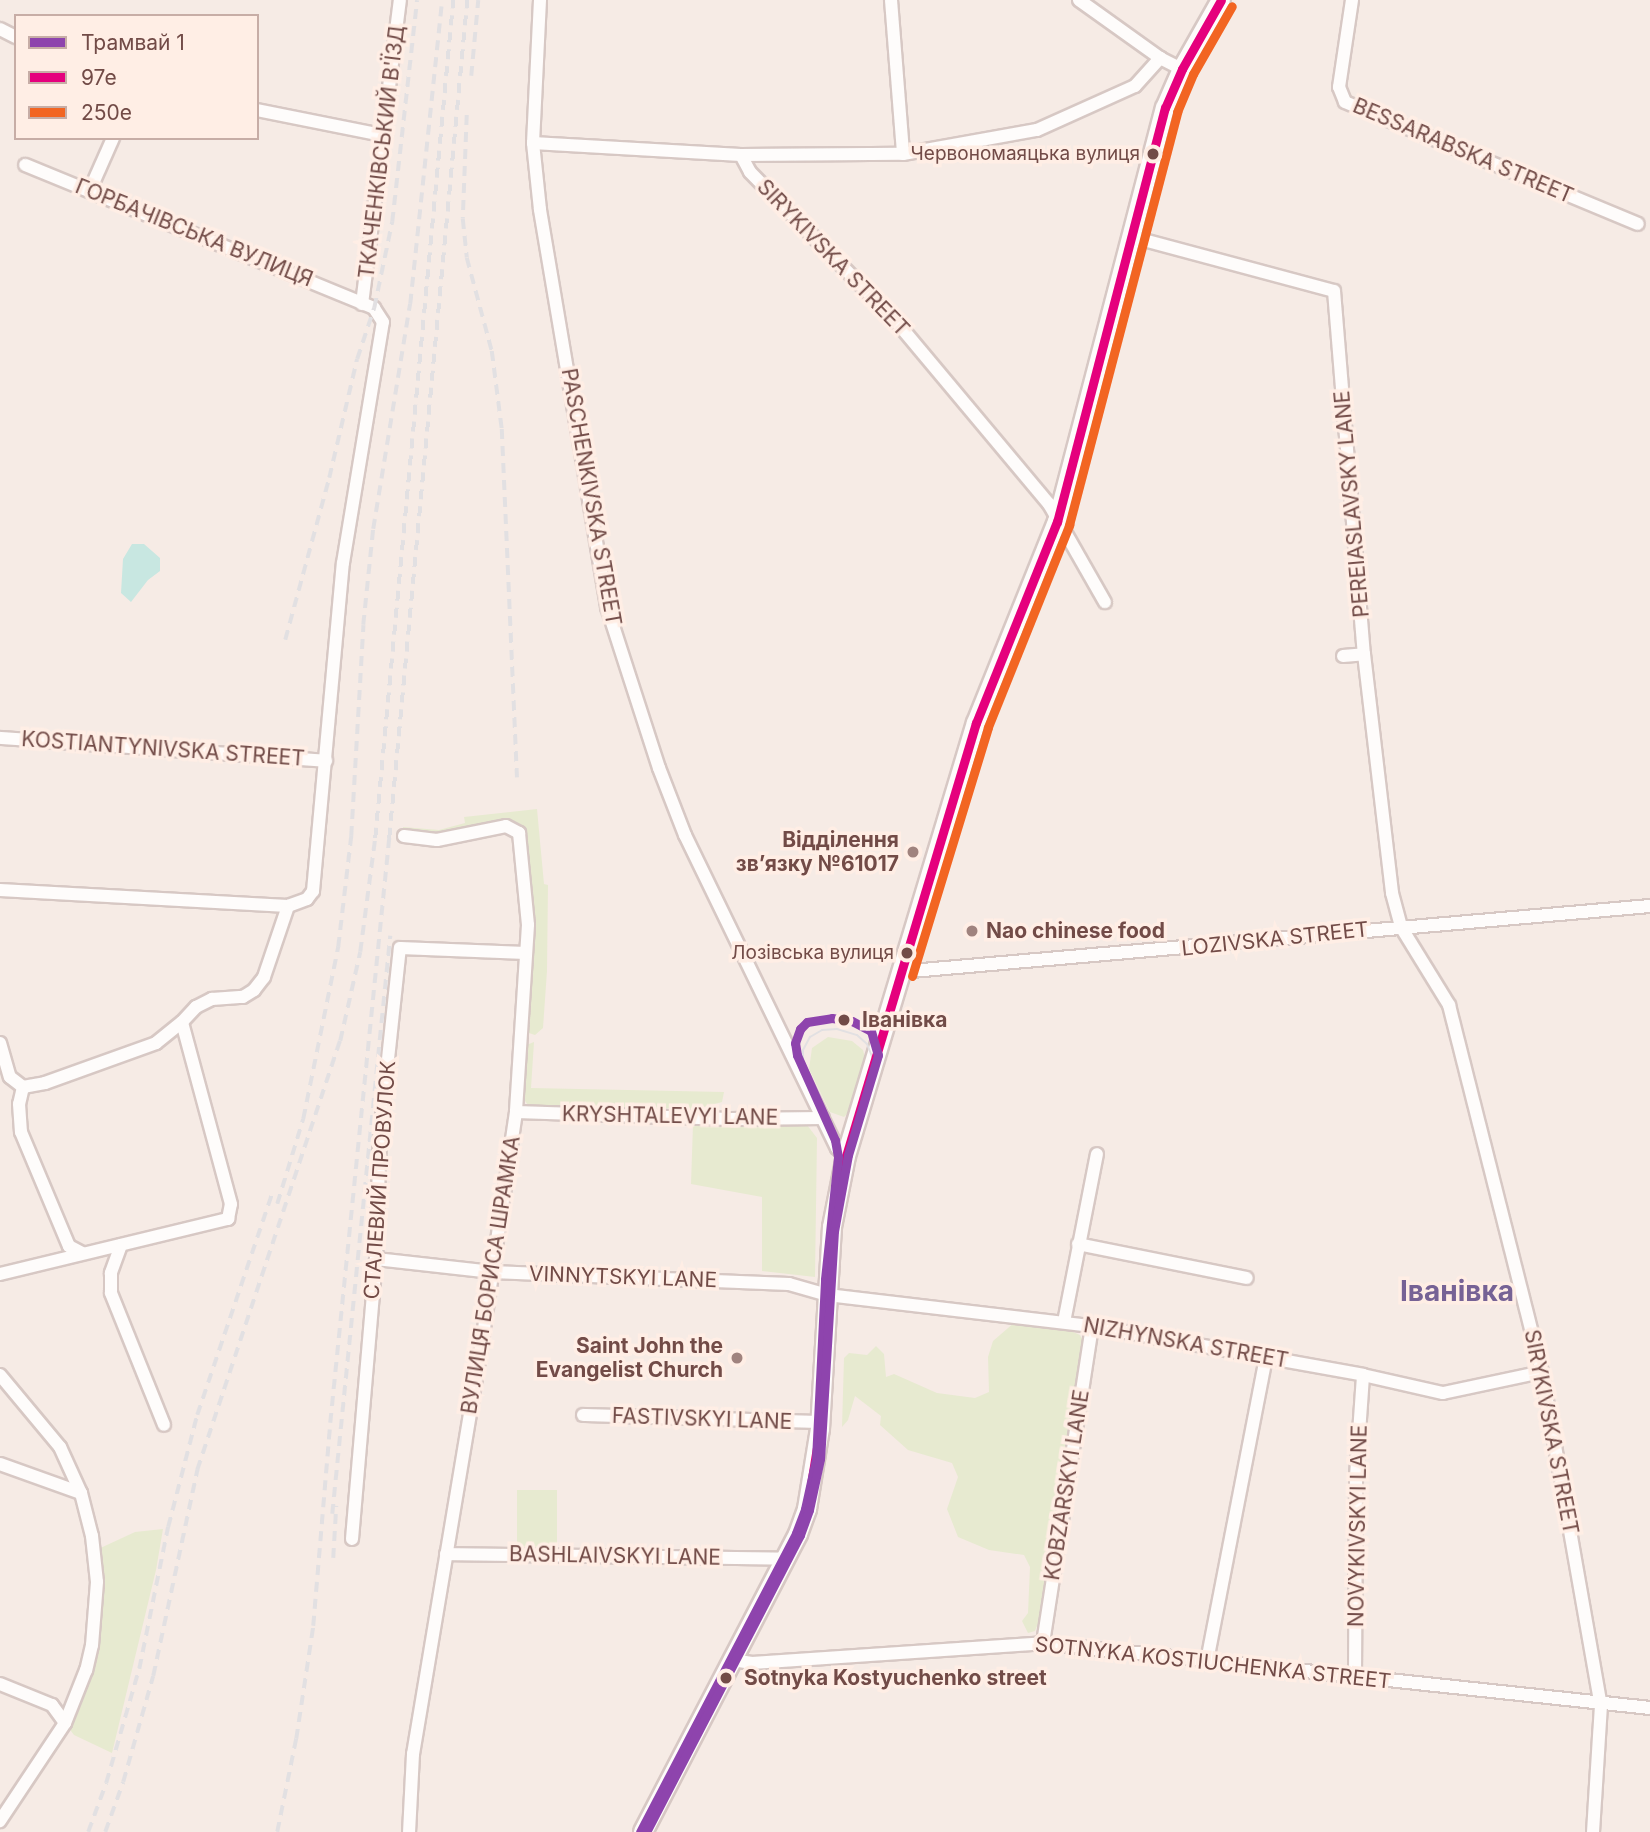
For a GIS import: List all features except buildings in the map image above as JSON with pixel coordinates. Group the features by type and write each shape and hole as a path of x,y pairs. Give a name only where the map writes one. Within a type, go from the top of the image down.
{"street":[{"name":"ТКАЧЕНКІВСЬКИЙ В'ЇЗД","path":"362,304 400,0"},
{"name":"PASCHENKIVSKA STREET","path":"540,0 533,143 540,210 607,607 659,768 685,835 837,1147 846,1156"},
{"path":"891,0 903,154"},
{"path":"1079,0 1160,58 1182,69"},
{"path":"643,1832 785,1559 807,1509 818,1456 832,1227 846,1156 976,723 1057,522 1129,236 1165,108 1182,69 1221,0"},
{"name":"BESSARABSKA STREET","path":"1352,0 1339,88 1345,102 1638,223"},
{"path":"533,143 741,155 903,154 1037,130 1135,86 1160,58"},
{"path":"259,110 382,135"},
{"path":"90,190 112,140"},
{"name":"SIRYKIVSKA STREET","path":"741,155 750,172 895,320 1049,504 1105,602"},
{"name":"ГОРБАЧІВСЬКА ВУЛИЦЯ","path":"25,165 362,304"},
{"name":"PEREIASLAVSKY LANE","path":"1129,236 1334,290 1364,654 1392,893 1401,927"},
{"path":"0,890 288,906 307,899 315,883 343,562 382,338 383,322 374,308 362,304"},
{"path":"1343,656 1364,654"},
{"name":"KOSTIANTYNIVSKA STREET","path":"0,738 326,761"},
{"name":"ВУЛИЦЯ БОРИСА ШРАМКА","path":"404,836 437,840 506,826 519,833 528,925 516,1112 413,1754 409,1832"},
{"path":"0,1043 10,1077 23,1087 45,1083 156,1043 196,1007 212,999 243,997 254,990 264,977 288,906"},
{"name":"LOZIVSKA STREET","path":"900,972 1278,941 1401,927 1650,906"},
{"name":"SIRYKIVSKA STREET","path":"1401,927 1449,1005 1542,1372 1601,1705 1593,1832"},
{"name":"СТАЛЕВИЙ ПРОВУЛОК","path":"352,1539 376,1259 380,1134 400,948 526,953"},
{"path":"0,1274 82,1252 228,1219 231,1204 182,1022"},
{"path":"23,1087 19,1104 21,1132 69,1246 82,1252"},
{"name":"KRYSHTALEVYI LANE","path":"516,1112 730,1119 823,1118"},
{"path":"1064,1322 1097,1154"},
{"path":"1078,1244 1247,1278"},
{"path":"121,1245 111,1273 111,1293 164,1425"},
{"name":"VINNYTSKYI LANE","path":"376,1259 492,1272 789,1284 827,1295"},
{"name":"NIZHYNSKA STREET","path":"827,1295 1092,1326 1363,1375 1443,1393 1542,1372"},
{"name":"KOBZARSKYI LANE","path":"1043,1643 1092,1326"},
{"path":"1207,1661 1266,1358"},
{"path":"0,1375 60,1447 81,1493 92,1536 97,1582 92,1645 65,1723 0,1821"},
{"name":"NOVYKIVSKYI LANE","path":"1355,1677 1356,1476 1363,1375"},
{"name":"FASTIVSKYI LANE","path":"583,1415 821,1422"},
{"path":"0,1464 81,1493"},
{"name":"BASHLAIVSKYI LANE","path":"446,1554 785,1559"},
{"name":"SOTNYKA KOSTIUCHENKA STREET","path":"733,1660 752,1663 1043,1643 1601,1705 1650,1708"},
{"path":"0,1684 52,1705 65,1723"}],"green space":[{"path":"537,809 544,884 548,885 543,1028 535,1035 526,1032 534,954 521,831 437,838 403,833 403,827 439,830 465,823 464,817"},
{"path":"828,1037 852,1041 863,1050 866,1062 850,1111 844,1117 830,1112 809,1069 812,1048"},
{"path":"534,1042 531,1088 724,1092 722,1102 697,1109 528,1105 522,1097 524,1046"},
{"path":"693,1124 807,1125 817,1138 815,1277 762,1271 762,1197 691,1184"},
{"path":"1015,1322 1064,1328 1080,1335 1084,1343 1039,1621 1035,1631 1028,1633 1022,1621 1028,1613 1030,1567 1024,1555 989,1550 958,1537 947,1509 958,1477 952,1463 908,1450 880,1425 881,1416 855,1396 848,1420 842,1427 844,1358 849,1353 867,1355 876,1346 884,1354 886,1377 894,1374 937,1393 975,1398 989,1392 988,1357 993,1341"},
{"path":"517,1490 557,1490 557,1552 517,1552"},
{"path":"163,1529 156,1570 112,1753 74,1735 65,1723 86,1670 94,1551 135,1532"}],"water":[{"path":"132,544 144,544 160,558 160,571 148,580 131,602 121,593 123,559"}],"tram line":[{"name":"1","path":"640,1832 796,1533 805,1509 816,1459 825,1279 838,1157 835,1140 797,1055 795,1043 800,1029 807,1022 832,1018 852,1021 871,1031 878,1055 848,1155 834,1231 820,1459 809,1510 800,1535 646,1832"},
{"path":"803,1069 803,1050 810,1037 822,1030 837,1029 857,1035 867,1044 874,1061 872,1077"}],"railway":[{"path":"285,640 329,478 357,359 374,308 392,222 417,0"},
{"path":"277,1204 303,1119 338,947 351,836 363,625 373,529 410,304 442,0"},
{"path":"105,1832 123,1782 153,1676 197,1470 340,1041 360,952 375,838 453,0"},
{"path":"277,1832 296,1739 313,1626 330,1423 389,838 467,0"},
{"path":"471,76 478,0"},
{"path":"467,115 463,219 467,258 492,351 502,429 517,778"},
{"path":"332,1514 390,936"},
{"path":"88,1832 106,1783 139,1669 168,1527 197,1415 273,1191"},
{"path":"333,1558 336,1506"}],"transit line":[{"name":"97е","path":"643,1832 798,1534 807,1509 820,1429 832,1227 846,1156 976,723 1057,522 1165,108 1182,69 1221,0"},
{"name":"250е","path":"912,976 988,727 1069,525 1177,112 1193,74 1232,6"}],"place":[{"name":"Червономаяцька вулиця","path":"1153,154"},
{"name":"Відділення зв’язку №61017","path":"913,852"},
{"name":"Nao chinese food","path":"972,931"},
{"name":"Лозівська вулиця","path":"907,953"},
{"name":"Іванівка","path":"844,1020"},
{"name":"Saint John the Evangelist Church","path":"737,1358"},
{"name":"Sotnyka Kostyuchenko street","path":"726,1678"}],"district":[{"name":"Іванівка","path":"1457,1291"}]}
